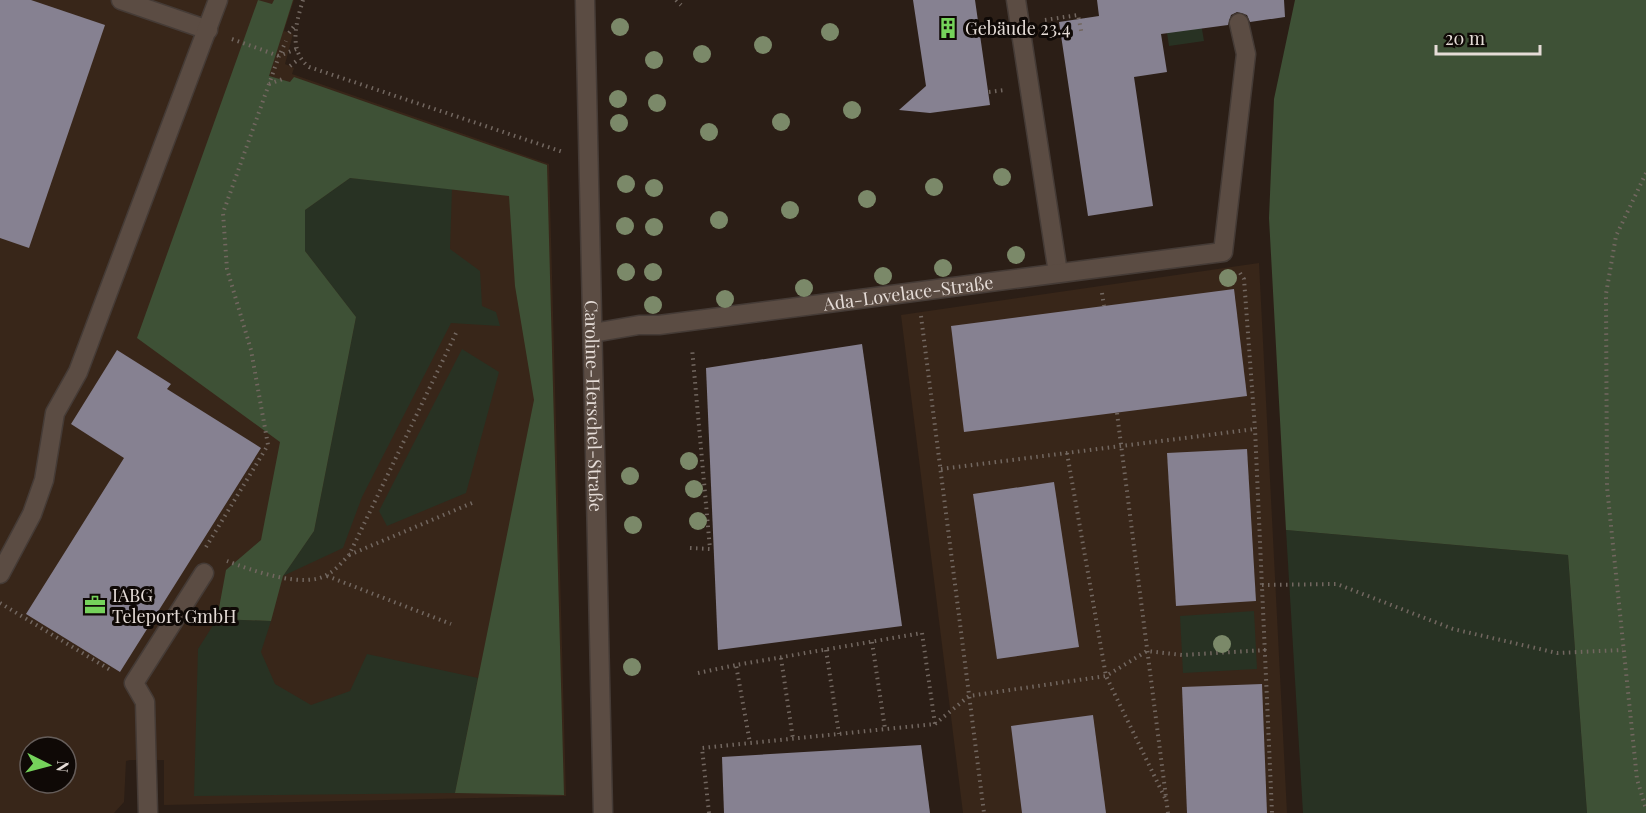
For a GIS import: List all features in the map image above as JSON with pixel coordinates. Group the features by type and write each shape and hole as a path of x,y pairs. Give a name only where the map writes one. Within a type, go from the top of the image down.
{"street":[{"path":"121,0 208,30"},
{"path":"0,574 32,514 44,480 55,413 78,372 218,0"},
{"name":"Caroline-Herschel-Straße","path":"585,0 603,813"},
{"path":"1016,0 1058,273"},
{"path":"1223,252 1246,54 1239,23"},
{"name":"Ada-Lovelace-Straße","path":"593,333 639,325 689,321 1223,252"},
{"path":"148,813 145,702 134,683 204,573"}],"path":[{"path":"289,33 295,25 303,0"},
{"path":"676,0 681,5"},
{"path":"1020,24 1078,15 1082,34"},
{"path":"295,25 296,49 299,59 309,67 588,160"},
{"path":"237,40 279,56 296,49"},
{"path":"204,573 203,551 268,445 251,350 227,269 223,213 286,41"},
{"path":"290,66 299,59"},
{"path":"269,85 285,78"},
{"path":"1646,173 1616,236 1606,294 1607,487 1637,779 1646,809"},
{"path":"1223,252 1244,279 1255,429 1272,813"},
{"path":"918,291 984,813"},
{"path":"689,321 710,549 690,548"},
{"path":"327,576 349,555 457,331"},
{"path":"1117,413 1168,813"},
{"path":"940,469 1255,429"},
{"path":"1067,453 1106,676 1166,801"},
{"path":"349,555 472,503"},
{"path":"204,573 224,559 260,574 298,580 327,576 452,624"},
{"path":"1262,585 1337,584 1364,592 1453,630 1557,653 1623,650"},
{"path":"0,603 134,683"},
{"path":"698,673 922,633 935,724"},
{"path":"872,642 885,729"},
{"path":"826,650 839,734"},
{"path":"709,813 702,748 935,724 969,696 1106,676 1147,651 1182,655 1266,650"},
{"path":"781,658 793,738"},
{"path":"736,665 750,743"}],"shaded area":[{"path":"0,0 294,0 284,31 293,34 285,64 294,68 292,74 549,164 566,796 164,805 164,760 130,760 126,761 124,802 114,813 0,813"},
{"path":"1259,263 1287,813 963,813 901,315"}],"green space":[{"path":"258,0 272,4 274,0 293,0 269,76 290,82 294,77 547,165 564,795 455,793 534,400 515,286 509,196 350,178 305,210 305,251 356,317 314,531 283,576 271,621 217,619 226,570 261,540 280,442 137,338"},
{"path":"1162,0 1197,0 1204,41 1169,46"},
{"path":"1295,0 1646,0 1646,813 1587,813 1568,555 1286,530 1269,218 1274,99"},
{"path":"350,178 452,189 450,249 480,271 482,306 496,312 500,326 451,323 362,497 343,548 283,576 314,531 356,317 305,251 305,210"},
{"path":"462,349 499,372 466,493 387,526 379,511"},
{"path":"1286,530 1568,555 1587,813 1303,813"},
{"path":"1254,611 1257,669 1183,673 1180,616"},
{"path":"217,619 271,621 261,652 275,684 311,705 350,691 367,654 478,678 455,793 194,796 198,649"}],"building":[{"path":"0,0 31,0 105,25 29,248 0,238"},
{"name":"Gebäude 23.4","path":"913,0 975,0 990,105 930,113 899,110 926,86"},
{"path":"1097,0 1284,0 1285,17 1250,22 1247,15 1237,12 1231,15 1228,25 1161,34 1167,72 1134,77 1153,206 1088,216 1059,22 1099,16"},
{"path":"1234,289 1247,396 964,432 951,326"},
{"path":"862,344 902,626 718,650 706,368"},
{"path":"117,350 171,384 167,389 261,448 120,672 26,614 124,458 71,424"},
{"path":"1247,449 1256,601 1176,606 1167,453"},
{"path":"1054,482 1079,647 997,659 973,494"},
{"path":"1262,684 1267,813 1187,813 1182,687"},
{"path":"1093,715 1106,813 1022,813 1011,726"},
{"path":"921,745 930,813 724,813 722,757"}],"place":[{"name":"Gebäude 23.4","path":"948,28"},
{"name":"IABG Teleport GmbH","path":"95,605"}]}
